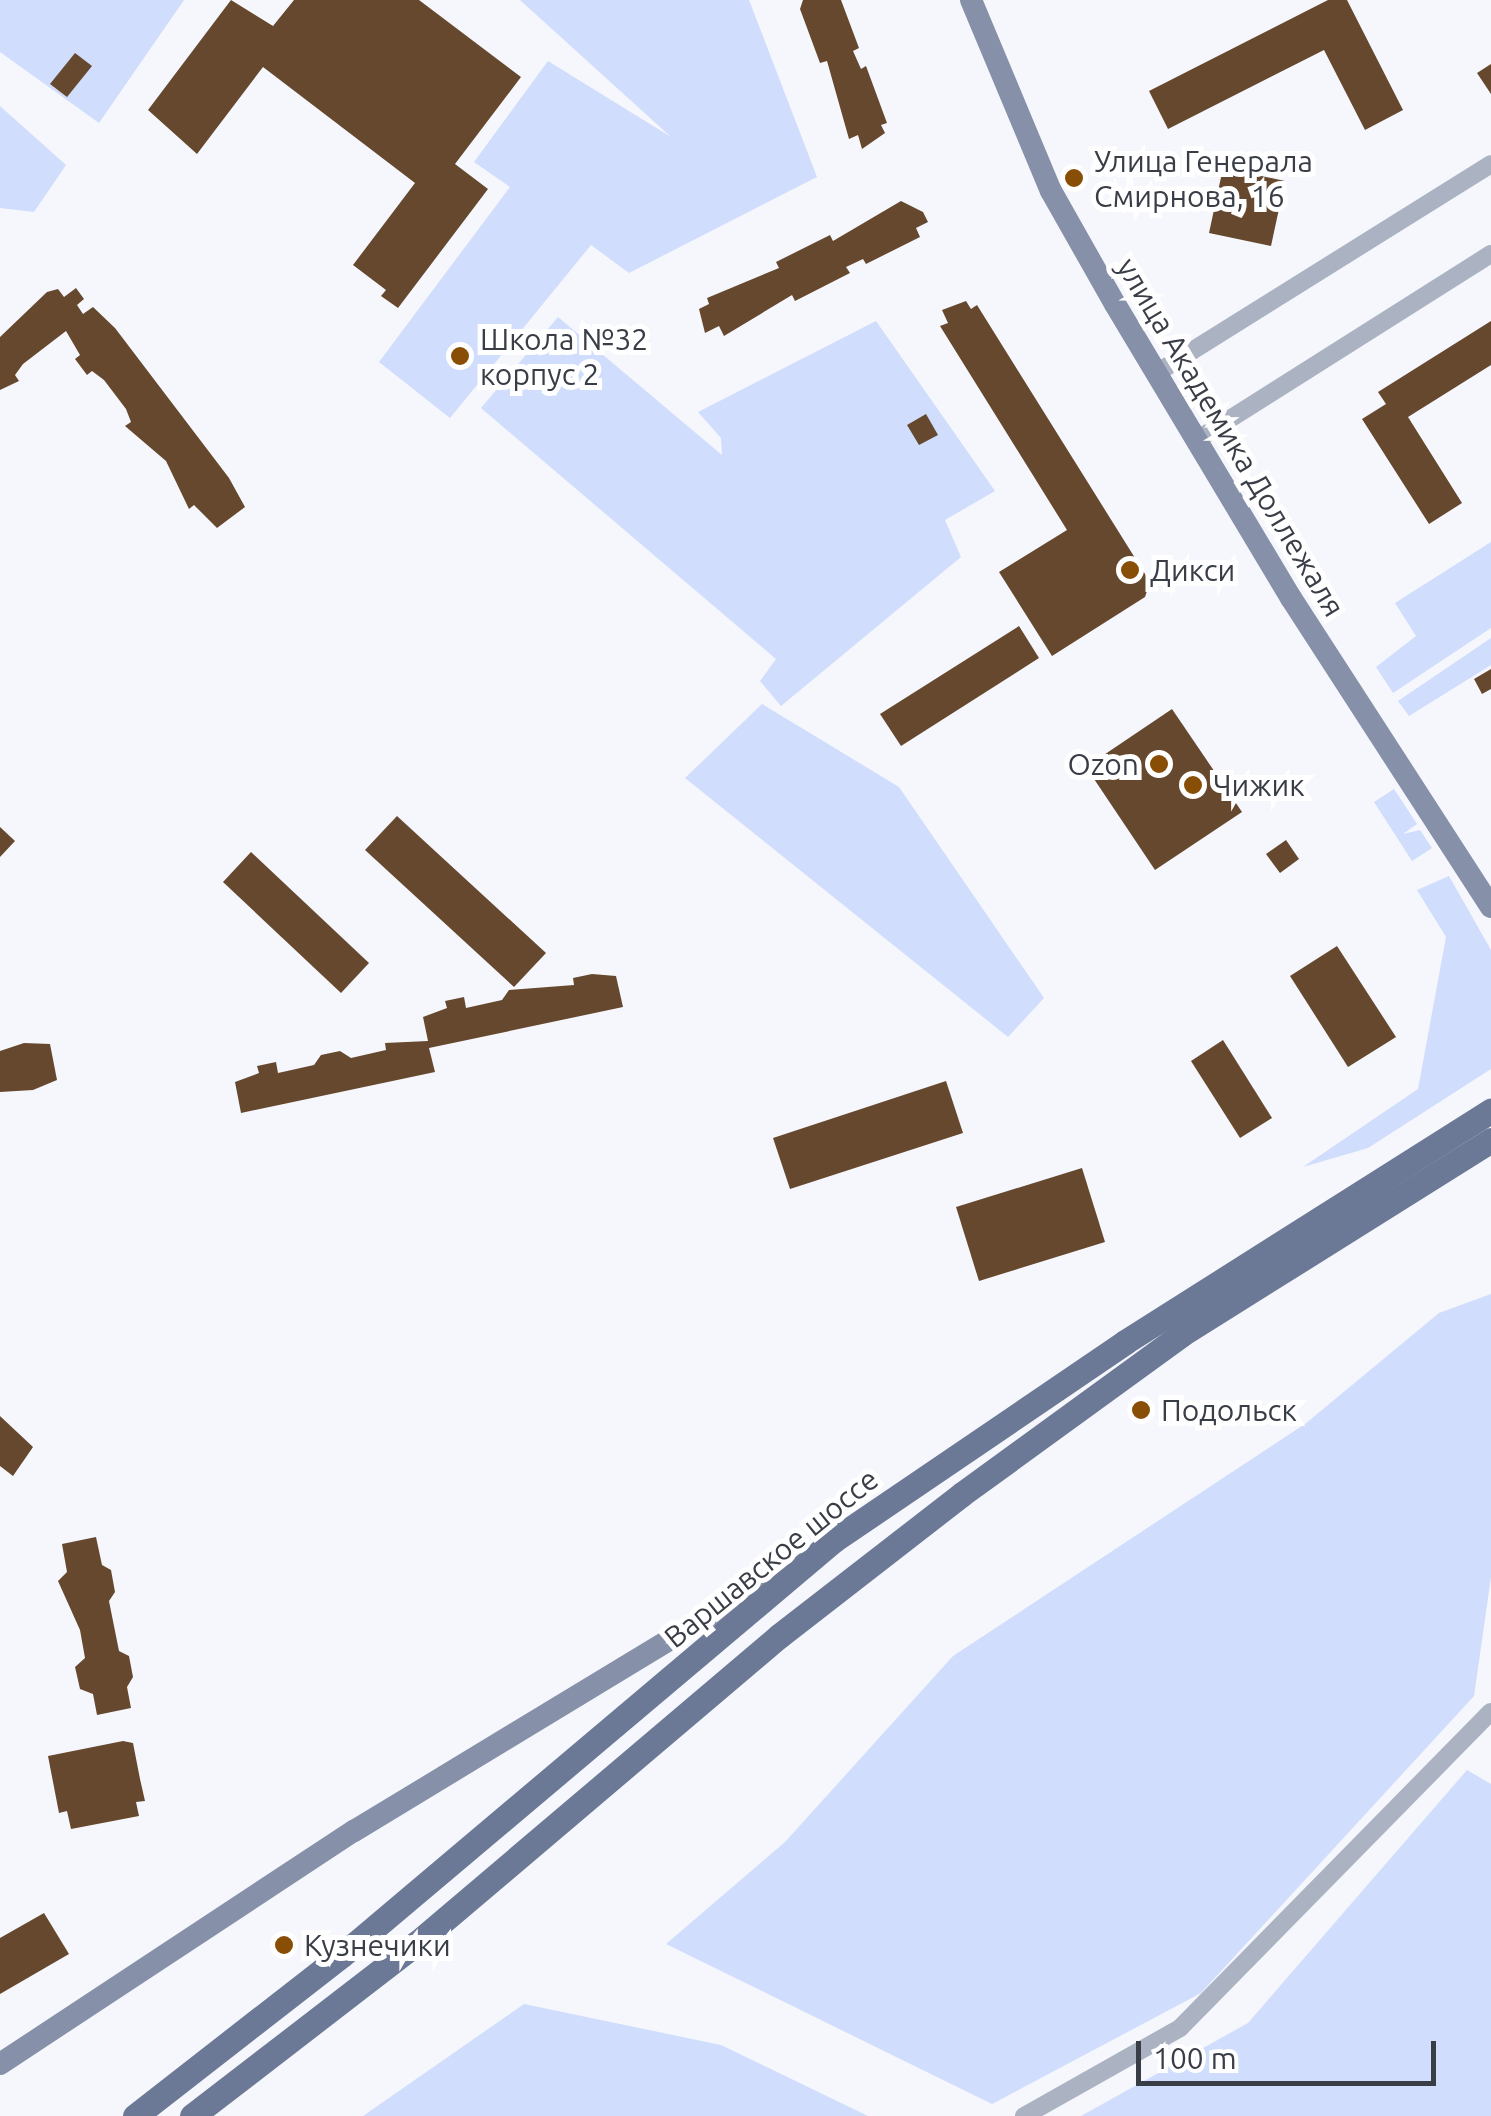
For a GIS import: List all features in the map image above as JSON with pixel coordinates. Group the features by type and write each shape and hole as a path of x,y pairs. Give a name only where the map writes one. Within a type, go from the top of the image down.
{"main road":[{"name":"улица Академика Доллежаля","path":"971,0 1051,191 1155,374 1485,890 1491,906"},
{"name":"Варшавское шоссе","path":"135,2116 342,1955 834,1540 1109,1353 1491,1111"},
{"path":"192,2116 432,1931 779,1636 962,1494 1182,1334 1491,1140"},
{"path":"0,2064 354,1831 834,1540"}],"street":[{"path":"1155,374 1491,164"},
{"path":"1195,441 1491,254"},
{"path":"1024,2116 1180,2028 1491,1712"}],"shaded area":[{"path":"0,0 184,0 99,123 0,52"},
{"path":"520,0 749,0 817,177 629,273 591,245 450,418 379,362 510,187 474,162 548,61 671,137"},
{"path":"0,106 66,165 34,212 0,208"},
{"path":"558,317 722,455 721,438 698,412 876,321 995,491 945,520 961,557 781,706 760,681 776,659 481,408"},
{"path":"1491,542 1491,628 1393,693 1376,667 1416,636 1395,603"},
{"path":"1491,638 1491,665 1409,716 1398,701"},
{"path":"762,704 899,787 1044,998 1008,1037 685,778"},
{"path":"1394,789 1417,824 1403,834 1420,830 1432,848 1412,861 1374,802"},
{"path":"1449,876 1491,950 1491,1069 1368,1148 1303,1167 1418,1089 1446,937 1417,890"},
{"path":"1491,1294 1491,1577 1474,1696 1201,1993 992,2104 666,1944 785,1842 953,1656 1305,1424 1439,1313"},
{"path":"1467,1770 1491,1784 1491,2116 1081,2116 1248,2023"},
{"path":"524,2004 721,2045 868,2116 363,2116"}],"building":[{"name":"Школа №32 корпус 2","path":"231,0 273,26 294,0 419,0 521,77 455,164 488,189 398,308 381,296 386,290 353,265 415,183 263,67 197,154 148,110"},
{"path":"803,0 841,0 859,48 853,51 861,69 866,66 887,123 881,125 885,133 862,149 858,135 849,139 827,61 820,63 800,9"},
{"path":"1328,0 1347,0 1403,110 1365,130 1324,50 1168,129 1149,91"},
{"path":"75,53 92,66 67,97 50,84"},
{"path":"1491,64 1491,94 1477,73"},
{"path":"1223,168 1285,181 1271,246 1209,233"},
{"path":"901,201 923,212 928,222 916,228 920,237 866,264 863,259 846,267 850,273 795,301 792,295 724,336 719,326 705,333 699,309 709,304 707,298 779,268 776,262 830,235 833,241"},
{"path":"76,288 84,299 77,305 83,314 93,307 115,328 229,478 245,507 217,528 194,505 189,509 166,461 125,426 131,422 126,409 104,380 92,371 87,375 75,359 80,355 66,331 23,364 15,375 19,381 0,390 0,337 47,292 58,289 64,297"},
{"path":"966,301 971,309 977,305 1150,582 1145,597 1052,656 999,572 1067,530 940,326 948,323 942,310"},
{"path":"1491,321 1491,365 1408,417 1462,503 1429,524 1362,419 1386,404 1378,392"},
{"path":"926,414 938,435 919,445 907,425"},
{"path":"1019,626 1039,658 901,746 880,714"},
{"path":"1491,669 1491,689 1482,694 1474,679"},
{"path":"1172,709 1242,812 1155,870 1086,767"},
{"path":"397,816 546,953 514,987 365,850"},
{"path":"0,827 15,841 0,857"},
{"path":"1286,840 1299,859 1280,873 1266,854"},
{"path":"251,852 369,963 341,993 223,882"},
{"path":"1337,946 1396,1037 1348,1067 1290,976"},
{"path":"592,974 616,976 623,1007 429,1048 435,1072 241,1113 235,1082 259,1073 257,1066 276,1062 278,1073 314,1065 321,1055 340,1051 351,1058 386,1050 385,1043 428,1041 423,1017 447,1008 445,1001 464,997 466,1008 502,1000 509,990 574,985 573,978"},
{"path":"1223,1040 1272,1118 1240,1138 1191,1061"},
{"path":"24,1043 50,1044 57,1080 33,1090 0,1092 0,1051"},
{"path":"946,1081 963,1133 790,1189 773,1138"},
{"path":"1082,1168 1105,1242 979,1281 956,1207"},
{"path":"0,1416 33,1447 13,1476 0,1466"},
{"path":"96,1537 102,1565 111,1570 115,1592 109,1601 119,1651 129,1656 133,1677 127,1687 131,1708 97,1715 93,1694 80,1689 75,1667 85,1658 80,1630 58,1581 67,1572 62,1544"},
{"path":"123,1741 133,1743 145,1801 136,1802 139,1816 71,1829 67,1811 59,1813 48,1756"},
{"path":"44,1913 69,1954 0,1994 0,1938"}],"place":[{"name":"Улица Генерала Смирнова, 16","path":"1074,178"},
{"name":"Школа №32 корпус 2","path":"460,356"},
{"name":"Дикси","path":"1130,570"},
{"name":"Ozon","path":"1159,764"},
{"name":"Чижик","path":"1193,785"},
{"name":"Подольск","path":"1141,1410"},
{"name":"Кузнечики","path":"284,1945"}]}
